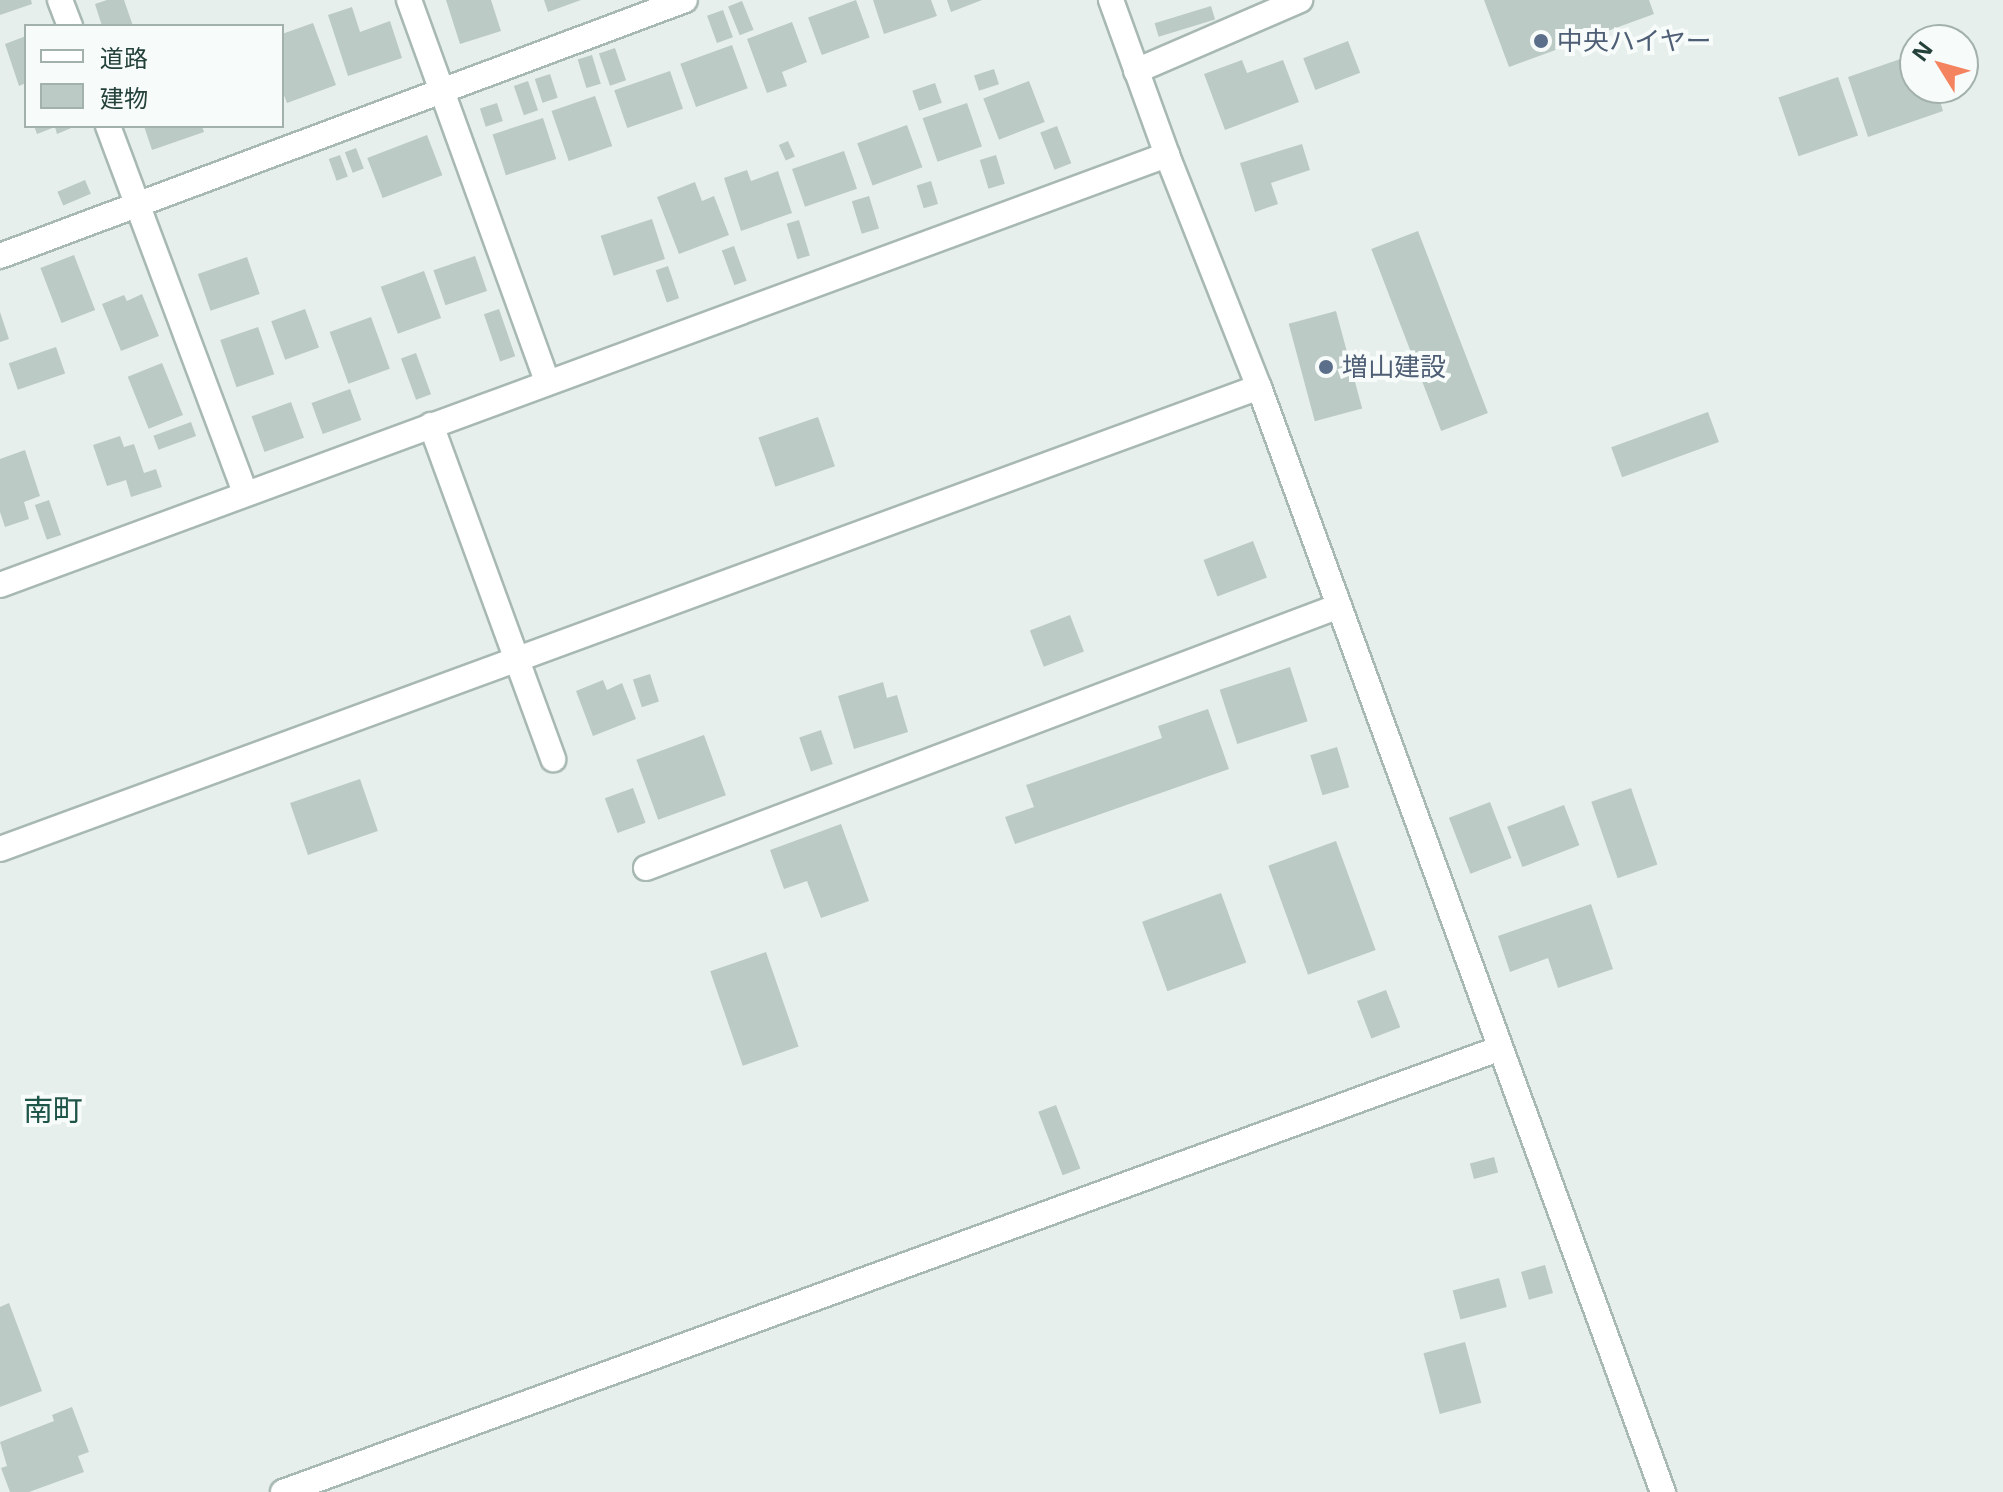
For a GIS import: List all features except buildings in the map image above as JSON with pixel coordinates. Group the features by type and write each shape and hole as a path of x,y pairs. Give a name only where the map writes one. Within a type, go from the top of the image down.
{"street":[{"path":"60,0 69,24"},
{"path":"409,0 547,382"},
{"path":"0,256 685,0"},
{"path":"1111,0 1167,155 1259,387 1663,1492"},
{"path":"1136,71 1300,0"},
{"path":"109,128 245,493"},
{"path":"0,585 1167,155"},
{"path":"0,849 1259,387"},
{"path":"431,425 553,759"},
{"path":"646,868 1339,606"},
{"path":"283,1492 1501,1048"}],"place":[{"name":"中央ハイヤー","path":"1541,41"},
{"name":"増山建設","path":"1326,367"}],"district":[{"name":"南町","path":"53,1110"}]}
